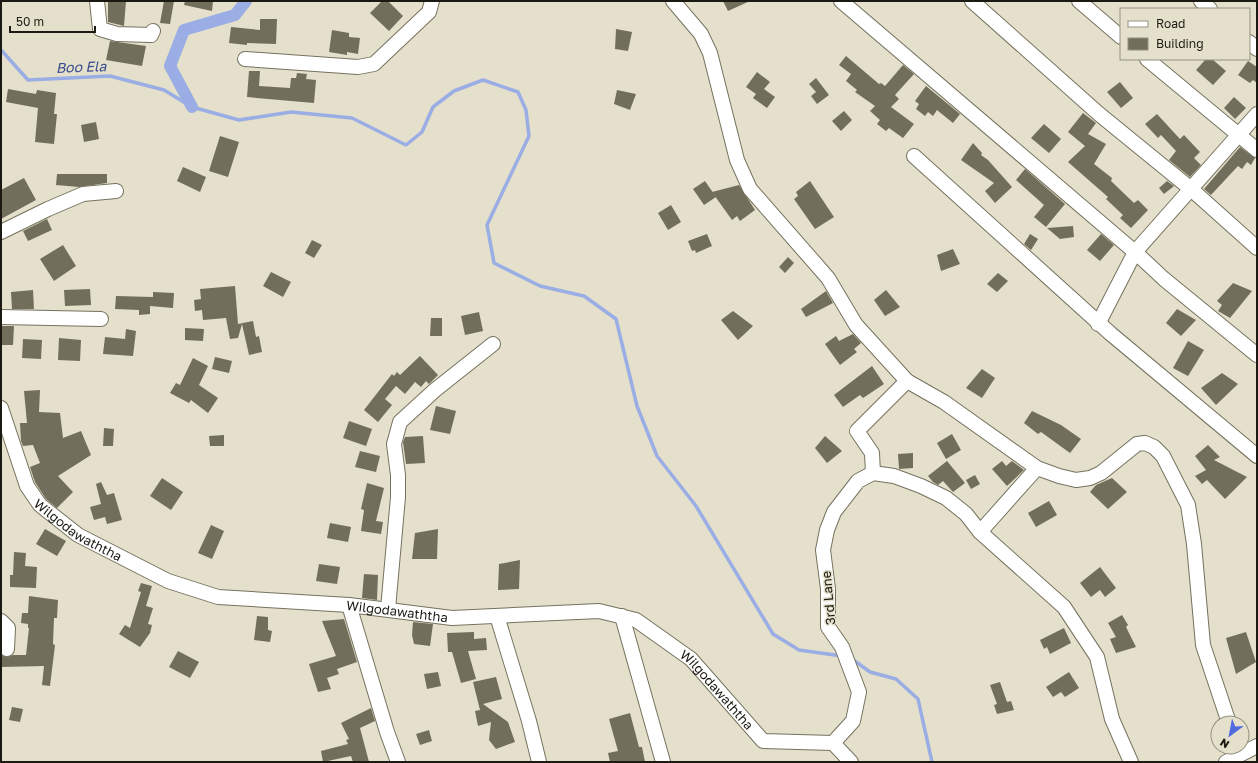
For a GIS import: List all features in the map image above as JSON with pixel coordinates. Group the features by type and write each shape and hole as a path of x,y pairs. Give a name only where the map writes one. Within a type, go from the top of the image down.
{"street":[{"path":"97,1 100,29 118,34 151,35 153,31"},
{"path":"246,59 358,67 374,64 429,12 432,1"},
{"path":"673,1 701,34 710,53 737,160 750,189 828,278 856,325 907,381 944,402 1037,468 1076,480 1090,478 1101,473 1138,444 1145,443 1154,447 1163,456 1188,505 1194,544 1203,645 1226,715"},
{"path":"841,1 1135,252 1164,279 1257,355"},
{"path":"972,1 1100,114 1191,189 1257,248"},
{"path":"1079,1 1120,36"},
{"path":"1201,1 1209,8"},
{"path":"1148,60 1257,150"},
{"path":"1098,324 1135,252 1257,114"},
{"path":"914,156 1098,324 1257,456"},
{"path":"1,232 82,194 116,191"},
{"path":"1,317 101,319"},
{"path":"388,609 398,498 398,475 394,444 400,422 435,390 493,344"},
{"path":"907,381 857,431 872,453 874,473 894,476 922,486 946,498 966,514 980,532 1064,607 1097,657 1112,719 1131,762"},
{"name":"Wilgodawaththa","path":"1,408 27,486 40,505 78,535 168,581 218,597 349,605 452,618 599,611 622,616 636,620 691,659 763,741 833,743"},
{"path":"980,532 1037,468"},
{"name":"3rd Lane","path":"833,743 853,721 859,692 842,647 828,627 828,590 823,550 827,530 834,512 858,481 874,473"},
{"path":"349,605 386,732 398,762"},
{"path":"496,616 529,721 539,762"},
{"path":"622,616 663,762"},
{"path":"1,621 8,628 7,649"},
{"path":"833,743 851,762"}],"building":[{"path":"108,1 126,1 124,26 108,22"},
{"path":"164,1 174,1 170,24 160,23"},
{"path":"185,1 213,1 212,11 184,5"},
{"path":"382,1 388,1 403,16 389,31 370,13"},
{"path":"723,1 750,1 728,11"},
{"path":"260,19 277,19 276,44 247,43 247,45 229,43 231,27 260,30"},
{"path":"616,29 632,32 628,51 615,49"},
{"path":"332,30 349,33 349,37 360,38 358,54 347,52 347,55 329,52"},
{"path":"110,41 146,46 142,66 106,60"},
{"path":"846,56 879,84 881,83 885,86 903,65 914,74 895,95 899,99 891,107 914,124 903,138 889,128 886,131 877,124 880,120 870,111 875,106 855,92 857,90 846,81 851,74 839,65"},
{"path":"1205,60 1213,60 1226,71 1213,85 1196,70"},
{"path":"1248,61 1257,67 1257,83 1253,80 1250,83 1238,75"},
{"path":"249,71 260,71 259,86 290,88 291,78 296,78 297,73 307,74 306,79 316,80 314,103 247,97"},
{"path":"757,72 770,82 764,89 775,97 767,108 753,98 756,94 746,87"},
{"path":"816,78 829,95 817,104 811,96 816,92 809,84"},
{"path":"1120,82 1133,98 1121,108 1107,92"},
{"path":"926,86 960,114 953,123 937,110 933,116 928,112 925,116 916,109 919,104 915,101"},
{"path":"8,89 36,94 37,90 56,93 54,114 57,114 54,144 35,142 38,108 6,102"},
{"path":"617,90 636,94 630,110 614,104"},
{"path":"1234,97 1246,108 1235,119 1224,108"},
{"path":"844,111 852,120 841,131 832,121"},
{"path":"1083,113 1096,123 1088,134 1106,144 1094,164 1112,178 1111,181 1134,203 1138,200 1148,210 1131,228 1120,218 1123,215 1106,199 1108,197 1068,162 1085,146 1068,132"},
{"path":"1157,114 1180,139 1184,135 1200,152 1194,158 1201,165 1190,177 1169,160 1176,151 1161,135 1158,138 1145,124"},
{"path":"96,122 99,139 84,142 81,125"},
{"path":"1044,124 1061,139 1049,153 1031,138"},
{"path":"220,136 239,142 228,177 209,171"},
{"path":"973,143 982,153 981,155 988,160 1012,187 995,203 985,191 994,183 961,160"},
{"path":"1240,147 1255,158 1251,165 1247,162 1242,169 1238,166 1211,195 1204,189"},
{"path":"183,167 206,177 200,192 177,181"},
{"path":"1025,169 1065,204 1046,227 1034,217 1044,205 1016,180"},
{"path":"57,174 107,174 107,183 79,187 56,185"},
{"path":"24,178 36,200 1,219 1,190"},
{"path":"705,181 716,197 704,205 693,189"},
{"path":"810,181 834,217 815,229 794,199 798,196 796,192"},
{"path":"1167,181 1174,186 1164,194 1159,188"},
{"path":"739,185 755,210 740,221 737,216 732,220 712,192"},
{"path":"671,205 681,222 668,230 658,213"},
{"path":"47,219 52,230 28,241 23,231"},
{"path":"1073,226 1074,237 1060,239 1047,228"},
{"path":"707,234 712,246 696,253 695,250 692,251 688,241"},
{"path":"1030,234 1038,239 1031,250 1024,244"},
{"path":"1101,234 1114,245 1100,261 1087,250"},
{"path":"312,240 322,245 314,258 305,253"},
{"path":"63,245 76,266 54,281 40,259"},
{"path":"953,249 960,264 941,271 937,255"},
{"path":"788,257 794,263 785,273 779,267"},
{"path":"271,272 291,282 283,297 263,286"},
{"path":"998,273 1008,281 997,292 987,284"},
{"path":"1233,283 1252,291 1230,318 1218,311 1222,305 1217,301"},
{"path":"235,286 238,324 253,321 256,337 259,336 262,352 249,355 242,324 238,338 230,339 226,318 203,320 202,310 195,311 194,300 201,299 200,289"},
{"path":"90,289 91,305 65,306 64,290"},
{"path":"33,290 34,309 12,309 11,292"},
{"path":"886,290 900,307 885,316 874,300"},
{"path":"826,291 833,303 806,317 801,309"},
{"path":"153,292 174,293 173,308 150,306 150,314 139,315 139,310 115,309 116,296 153,297"},
{"path":"1177,309 1196,320 1181,336 1166,323"},
{"path":"733,311 753,326 738,340 721,320"},
{"path":"479,312 483,331 465,335 461,316"},
{"path":"431,318 442,318 442,336 430,336"},
{"path":"1,326 14,326 13,345 1,345"},
{"path":"185,328 204,329 203,341 185,340"},
{"path":"126,329 136,331 133,356 103,354 105,337 125,339"},
{"path":"853,334 861,343 854,349 857,352 840,365 825,344 836,336 839,341"},
{"path":"59,338 81,340 80,361 58,360"},
{"path":"23,339 42,340 41,359 22,358"},
{"path":"1188,341 1204,350 1188,376 1173,368"},
{"path":"420,356 438,375 429,384 426,381 421,387 415,382 405,394 396,386 385,399 392,405 378,422 364,410 392,374 394,376 397,372 400,375"},
{"path":"215,357 232,361 229,373 212,369"},
{"path":"193,358 208,366 199,385 218,398 208,413 191,400 189,403 170,393 176,383 180,385"},
{"path":"872,366 884,384 863,398 860,395 843,407 834,395"},
{"path":"982,369 995,378 982,398 966,388"},
{"path":"1222,373 1238,384 1216,405 1201,388"},
{"path":"40,390 39,412 60,413 63,438 81,431 91,455 58,476 73,492 57,508 46,499 35,482 30,467 40,463 33,445 23,446 21,441 20,423 27,423 24,391"},
{"path":"436,406 456,411 450,434 430,430"},
{"path":"1032,411 1061,425 1081,439 1070,453 1041,432 1038,434 1024,423"},
{"path":"349,421 372,429 366,446 343,438"},
{"path":"104,428 114,429 113,446 103,446"},
{"path":"952,434 961,450 946,459 937,443"},
{"path":"224,435 224,446 210,446 209,436"},
{"path":"423,436 425,463 406,464 403,442 405,437"},
{"path":"825,436 842,451 827,463 815,448"},
{"path":"1208,445 1220,457 1214,460 1247,477 1225,499 1207,480 1202,484 1195,476 1206,470 1195,456"},
{"path":"360,451 380,456 376,472 355,467"},
{"path":"913,453 913,468 899,469 898,454"},
{"path":"947,461 965,483 953,492 943,481 938,485 928,476"},
{"path":"1002,461 1006,466 1012,461 1024,470 1007,486 992,469"},
{"path":"975,475 980,484 971,489 966,480"},
{"path":"162,478 183,492 171,510 150,496"},
{"path":"1112,478 1127,492 1108,509 1090,492 1096,485"},
{"path":"101,482 107,495 114,493 122,520 107,524 105,517 94,520 90,507 101,504 96,484"},
{"path":"367,483 384,488 376,521 383,522 381,534 361,531 364,510 361,509"},
{"path":"1049,501 1057,515 1036,527 1028,513"},
{"path":"330,523 351,527 348,542 327,538"},
{"path":"211,525 224,531 212,559 198,553"},
{"path":"45,529 66,541 57,556 36,544"},
{"path":"438,529 437,559 412,559 415,533"},
{"path":"14,552 26,553 25,566 37,567 36,588 10,587 10,575 13,575"},
{"path":"520,560 519,589 498,590 499,564"},
{"path":"319,564 340,567 337,584 316,581"},
{"path":"1100,567 1116,588 1105,597 1100,590 1091,597 1080,583"},
{"path":"364,574 378,575 377,600 362,598"},
{"path":"141,583 152,586 146,606 153,608 148,624 152,625 150,633 140,647 119,634 125,625 130,628 141,592 138,591"},
{"path":"29,596 58,600 57,618 54,618 53,644 55,645 50,686 42,685 44,666 1,667 1,655 7,657 13,655 26,655 29,628 28,624 21,623 22,613 28,613"},
{"path":"1122,615 1128,625 1126,627 1136,647 1116,653 1110,639 1116,637 1108,623"},
{"path":"257,616 268,617 268,630 272,631 270,642 254,640"},
{"path":"344,619 357,662 337,669 339,674 327,678 331,689 318,692 309,664 336,656 322,621"},
{"path":"413,622 433,624 430,646 414,644 412,635"},
{"path":"1064,628 1071,643 1050,654 1047,647 1044,649 1040,640"},
{"path":"474,632 474,639 486,638 487,650 468,651 476,679 461,683 452,652 448,652 447,633"},
{"path":"1246,632 1256,662 1236,674 1226,638"},
{"path":"178,651 199,662 190,678 169,667"},
{"path":"438,672 441,686 427,689 424,674"},
{"path":"1069,672 1079,688 1065,697 1061,692 1053,697 1046,687"},
{"path":"496,677 502,699 483,704 508,722 515,742 496,749 489,740 491,722 478,726 475,711 480,710 473,682"},
{"path":"1000,682 1007,702 1011,701 1014,710 997,714 994,705 997,704 990,685"},
{"path":"12,707 23,709 20,722 9,720"},
{"path":"371,708 375,721 360,728 369,762 353,762 351,756 323,762 321,751 348,744 346,740 349,739 341,723"},
{"path":"630,713 639,747 642,747 645,762 610,762 608,753 618,751 609,719"},
{"path":"429,730 432,741 420,745 416,734"}],"waterway":[{"path":"192,107 170,66 184,30 235,15 246,1"},
{"name":"Boo Ela","path":"1,50 28,80 110,76 164,90 192,107 239,120 291,112 352,118 406,145 422,132 433,107 454,91 483,80 518,92 526,110 529,136 487,225 494,263 540,286 584,296 616,319 637,406 657,456 696,506 773,634 799,650 842,656"},
{"path":"852,659 870,672 896,679 918,699 932,762"}]}
